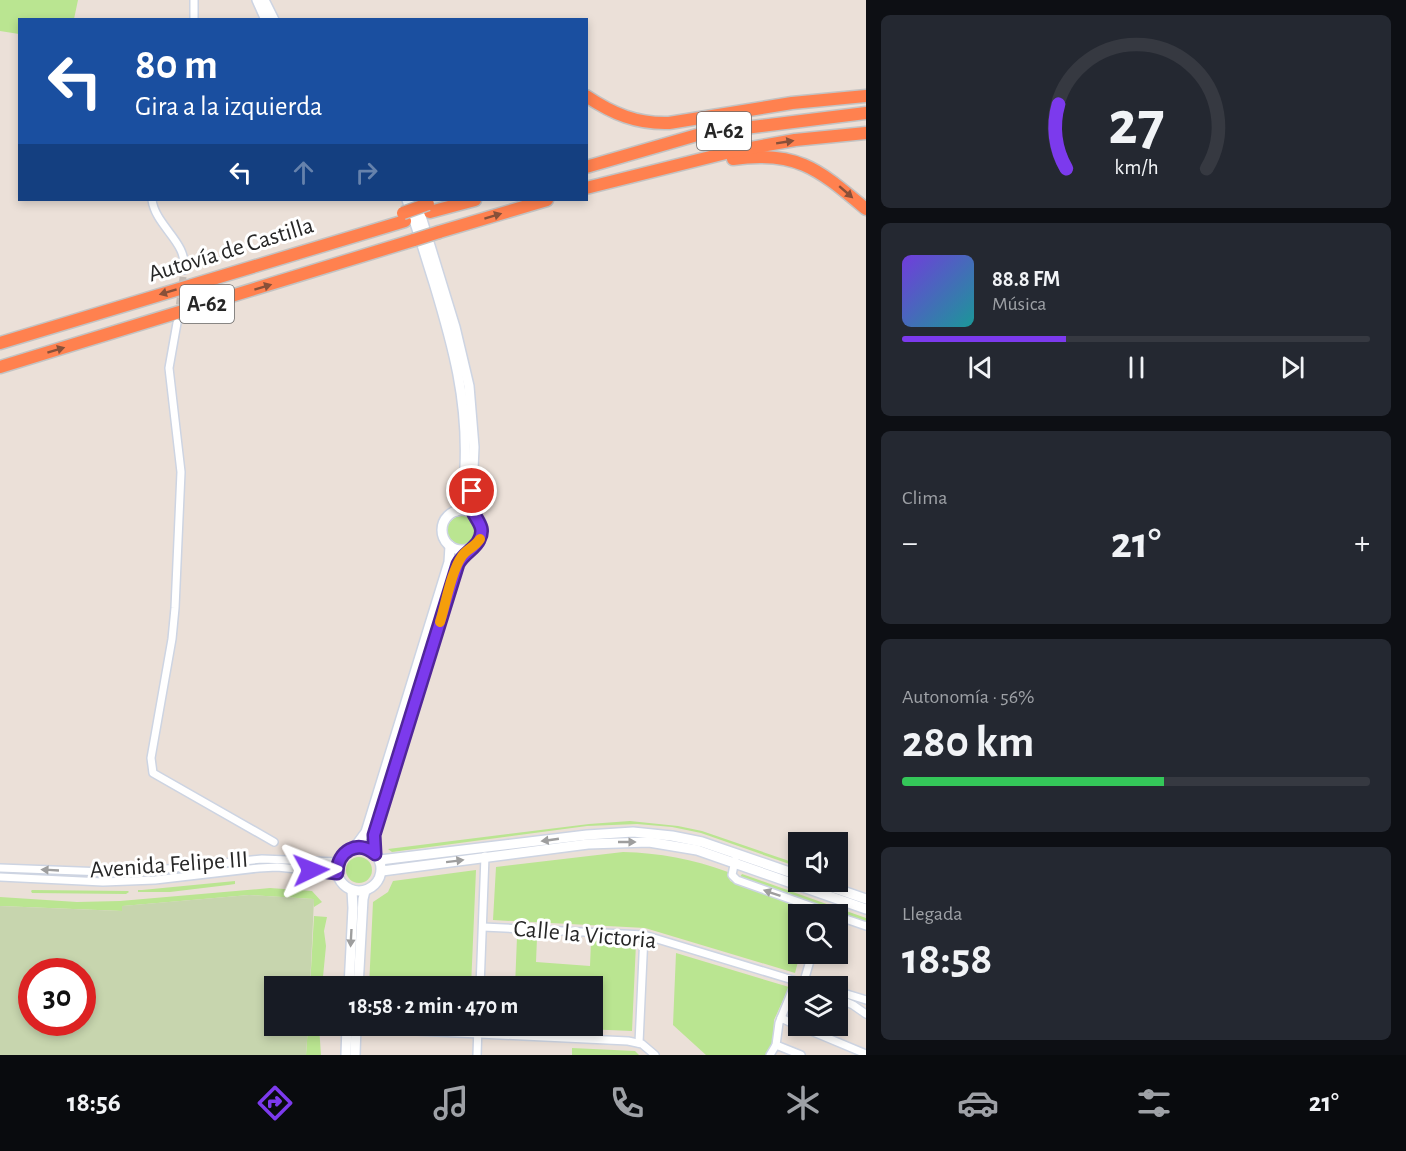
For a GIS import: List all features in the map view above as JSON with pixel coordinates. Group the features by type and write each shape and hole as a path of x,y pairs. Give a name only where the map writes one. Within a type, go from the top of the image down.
{"highway":[{"path":"588,97 604,109 628,119 646,123 662,123 792,102 866,96"},
{"path":"588,158 701,130 790,117 866,113"},
{"name":"A-62","path":"588,166 704,134 866,113"},
{"name":"A-62","path":"588,187 734,151 795,140 866,133"},
{"path":"605,182 734,158 753,156 788,158 817,170 866,209"},
{"name":"Autovía de Castilla","path":"0,343 335,241 433,205 467,201"},
{"name":"Autovía de Castilla","path":"0,367 544,201"}],"main road":[{"path":"257,0 265,18"},
{"path":"264,0 273,18"},
{"path":"407,201 448,330 462,387 466,448 463,501 457,511 444,522 443,531 450,546 456,549 470,549"},
{"path":"416,201 455,327 469,386 474,447 472,491 474,514"},
{"path":"457,511 474,514 480,520 481,537 477,544 463,555 455,575 374,835 377,857 382,871 376,884 365,891 352,890 342,883 337,873 338,862 347,851 356,847 366,848 377,857 480,849 633,832 702,842 788,872"},
{"path":"356,847 366,832 449,562 450,546"},
{"path":"382,871 588,844 631,841 669,844 697,850 866,909"},
{"path":"350,976 352,890"},
{"path":"359,976 365,891"},
{"path":"846,892 866,899"},
{"path":"346,1055 350,1036"},
{"path":"353,1036 355,1055"}],"street":[{"path":"194,0 194,18"},
{"path":"152,201 158,217 182,250 185,261 184,270"},
{"path":"177,323 169,368 181,472 175,608 151,768 153,773 169,783 250,826 274,842"},
{"path":"480,849 486,858 481,976"},
{"path":"731,852 735,863 732,875 737,880 801,904"},
{"name":"Avenida Felipe III","path":"0,868 105,872 157,870 262,859 338,862"},
{"name":"Avenida Felipe III","path":"0,877 103,882 155,880 277,867 337,873"},
{"path":"848,919 866,926"},
{"name":"Calle la Victoria","path":"483,927 644,935 788,977"},
{"path":"639,1043 644,935"},
{"path":"848,994 866,1000"},
{"path":"848,1003 866,1014"},
{"path":"770,1055 776,1045 781,1018 788,1004"},
{"path":"781,1018 788,1021"},
{"path":"477,1055 478,1036"},
{"path":"560,1036 639,1043 655,1055"},
{"path":"823,1036 866,1054"},
{"path":"776,1045 801,1055"}],"green space":[{"path":"0,0 78,0 74,18 18,18 18,34 0,31"},
{"path":"462,516 473,520 477,531 473,542 462,546 451,542 447,531 451,520"},
{"path":"630,821 678,826 702,831 788,861 788,863 701,833 672,827 637,824 587,826 392,852 388,849"},
{"path":"623,852 676,858 715,867 728,872 730,881 796,904 788,904 788,964 797,964 795,973 645,928 493,920 496,867"},
{"path":"359,857 368,861 372,870 368,879 359,883 350,879 346,870 350,861"},
{"path":"476,870 471,976 370,976 373,902 388,892 393,881"},
{"path":"742,874 827,904 814,904 740,877"},
{"path":"235,881 235,884 170,892 138,892 138,890"},
{"path":"270,888 312,891 322,902 314,907 313,899 249,895 123,906 122,911 0,906 0,897 77,902 120,901"},
{"path":"32,890 129,892 126,894 32,893"},
{"path":"249,895 314,899 310,976 264,976 264,1036 307,1036 306,1055 0,1055 0,906 122,911 122,906"},
{"path":"848,912 866,918 866,923 848,916"},
{"path":"314,916 327,917 324,931 326,946 323,976 311,976"},
{"path":"517,937 537,938 536,962 590,966 591,941 636,943 632,1031 603,1030 603,976 515,976"},
{"path":"676,953 788,987 774,1020 773,1040 767,1055 706,1055 673,1025"},
{"path":"307,1036 320,1036 321,1055 306,1055"},
{"path":"572,1048 635,1051 639,1055 572,1055"}],"tunnel":[{"path":"178,315 184,270"}],"slow traffic":[{"path":"440,622 458,564 463,555 480,539"}],"route":[{"path":"311,870 337,873 340,858 351,848 366,848 375,854 374,835 458,564 463,555 477,544 481,537 480,520 474,514 472,506 472,491"}]}
